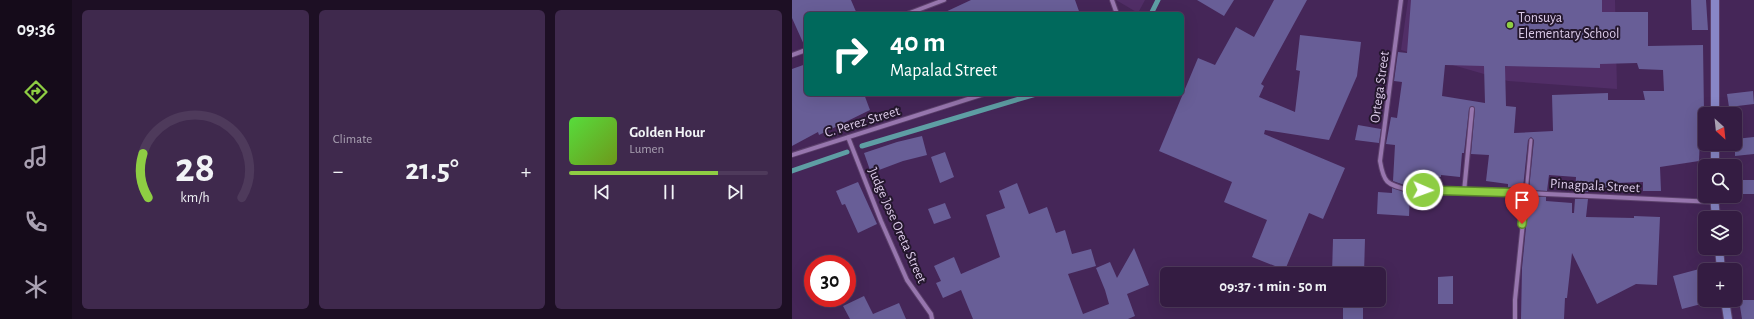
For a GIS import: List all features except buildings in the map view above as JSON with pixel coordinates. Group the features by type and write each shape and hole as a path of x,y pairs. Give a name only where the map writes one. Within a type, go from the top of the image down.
{"main road":[{"path":"1715,0 1715,107"},
{"path":"1725,307 1728,319"}],"street":[{"path":"912,12 944,0"},
{"path":"1112,0 1116,12"},
{"name":"Ortega Street","path":"1383,177 1380,161 1401,0"},
{"path":"792,55 804,51"},
{"name":"C. Perez Street","path":"792,154 978,96"},
{"path":"1464,192 1472,109"},
{"name":"Judge Jose Oreta Street","path":"848,137 881,221 907,280 932,319"},
{"name":"Pinagpala Street","path":"1383,177 1392,185 1409,190 1698,198"},
{"path":"1515,319 1515,300 1526,193"}],"lane":[{"path":"1526,193 1531,140"}],"shaded area":[{"path":"1116,0 1145,0 1139,12"},
{"name":"Tonsuya Elementary School","path":"1408,0 1615,0 1617,89 1508,81 1401,50"}],"waterway":[{"path":"1152,12 1158,0"},
{"path":"862,146 1029,96"},
{"path":"792,171 847,152"}],"place":[{"name":"Tonsuya Elementary School","path":"1510,25"}],"route":[{"path":"1423,190 1526,193 1522,224"}]}
